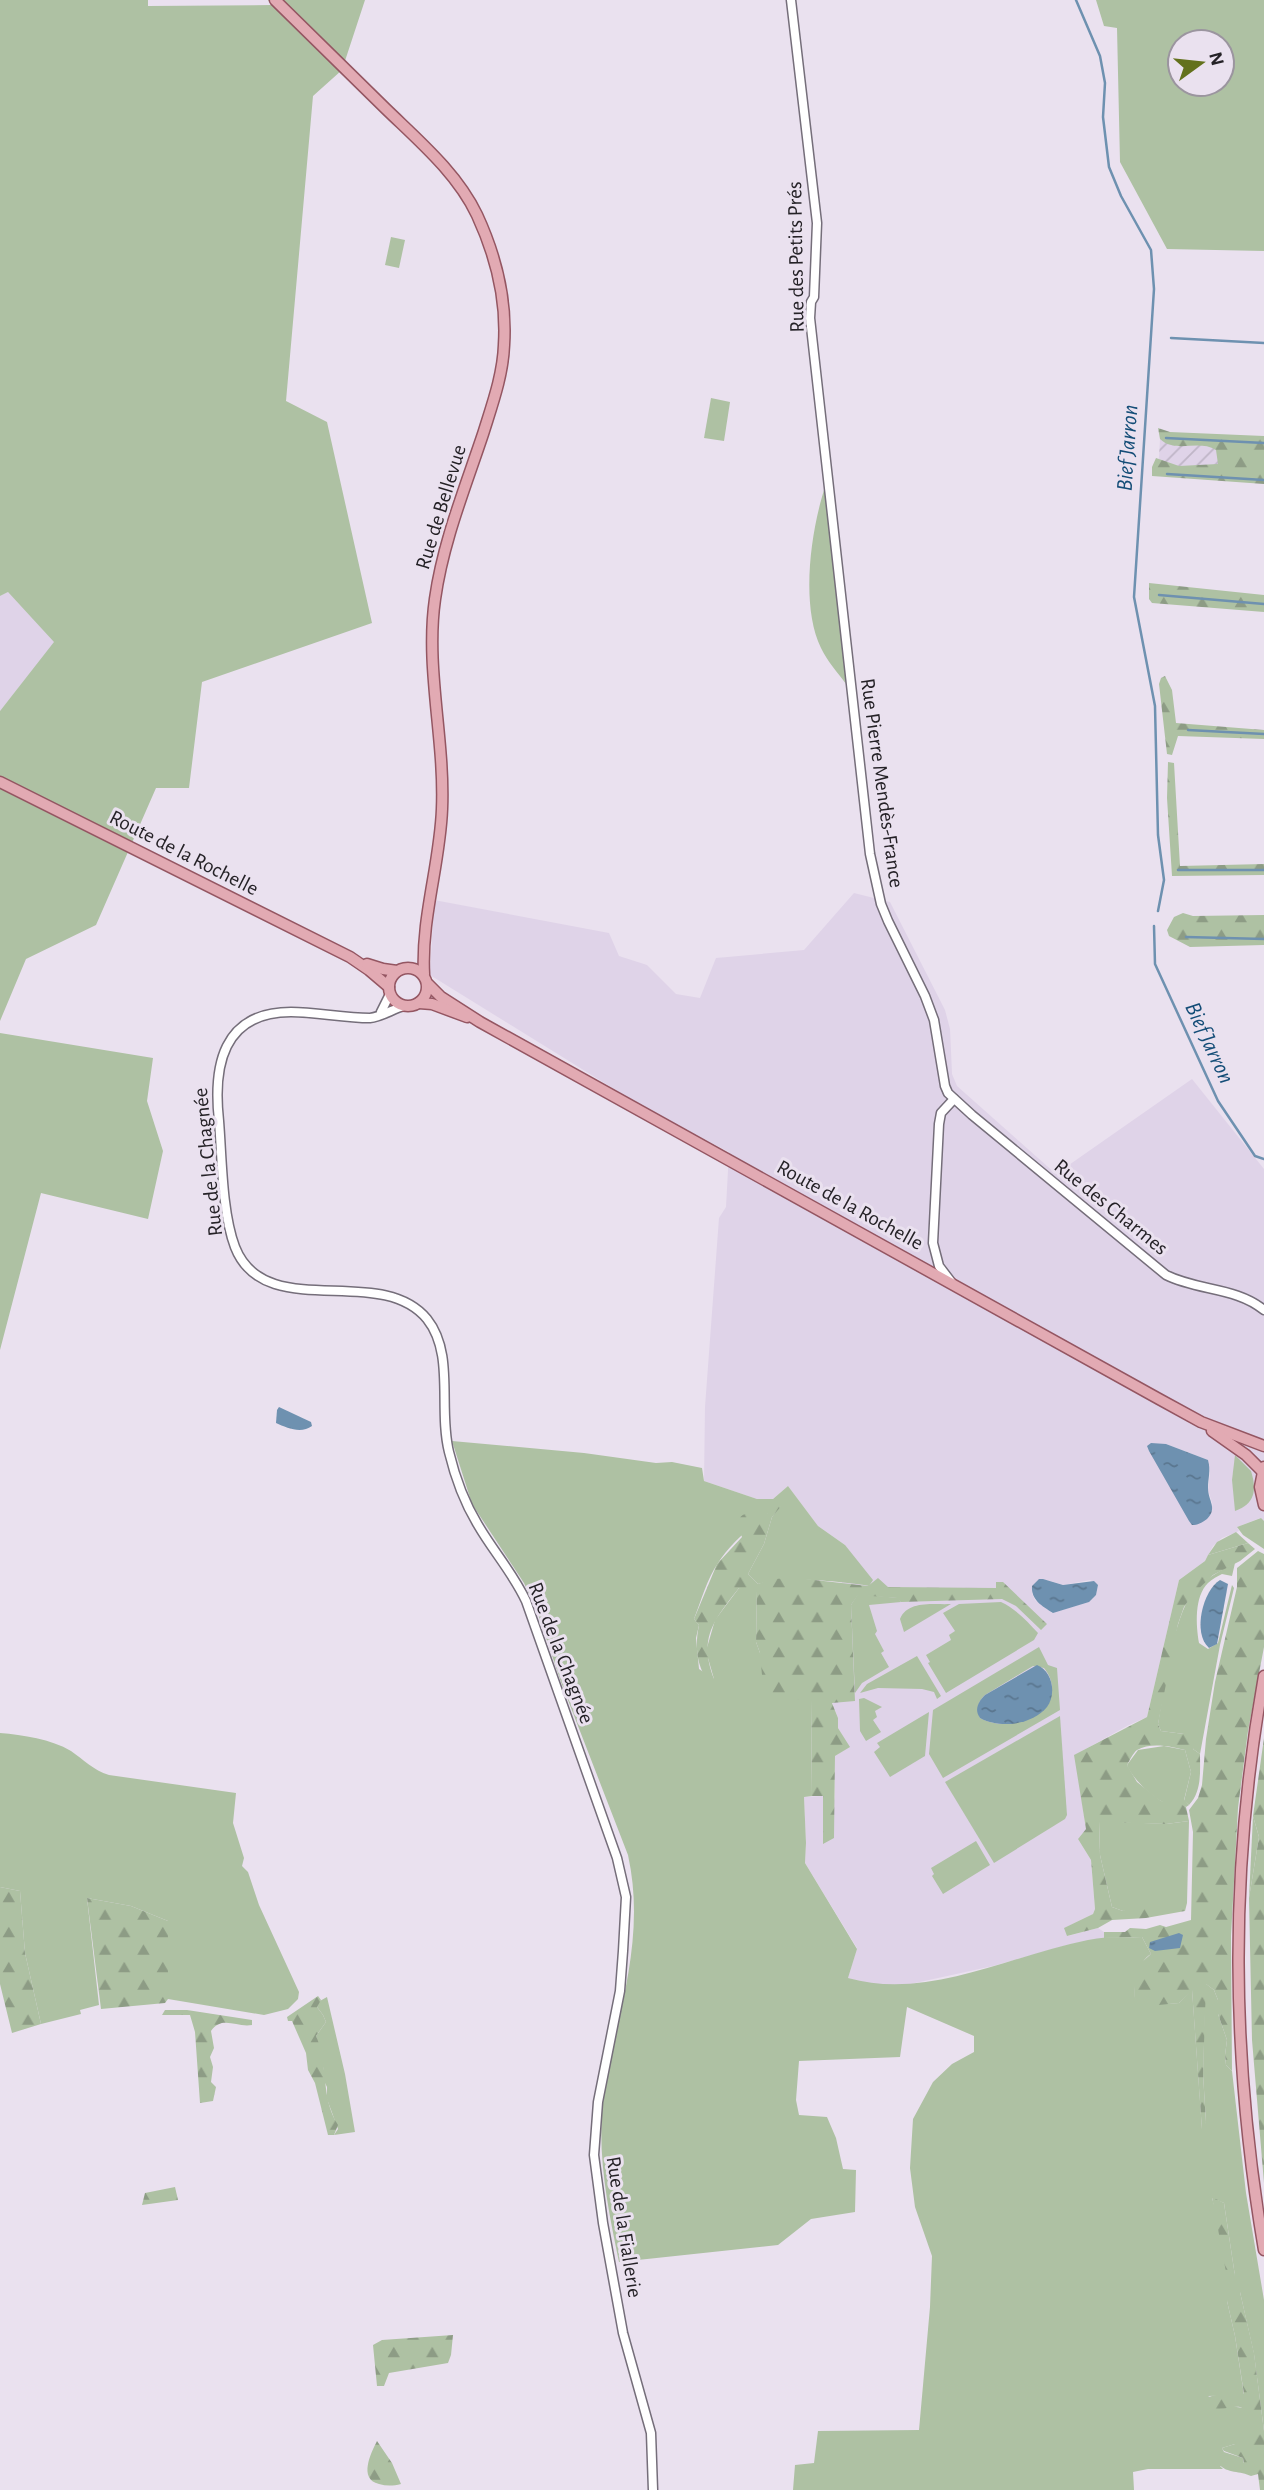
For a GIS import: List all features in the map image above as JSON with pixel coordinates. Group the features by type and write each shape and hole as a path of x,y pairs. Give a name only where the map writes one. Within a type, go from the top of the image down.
{"main road":[{"name":"Rue de Bellevue","path":"275,0 454,178 475,212 496,264 504,315 504,345 498,385 444,552 435,599 433,649 442,765 442,812 425,938 426,979"},
{"name":"Route de la Rochelle","path":"0,782 350,957"},
{"name":"Rue de Bellevue","path":"402,969 417,957 425,938"},
{"path":"350,957 383,970 402,969 416,969 426,979 426,995 419,1003 404,1006 394,1000 390,981 402,969"},
{"path":"350,957 390,990"},
{"name":"Route de la Rochelle","path":"426,979 441,997 480,1022 1201,1422 1263,1469"},
{"name":"Route de la Rochelle","path":"419,1003 432,1004 480,1022"},
{"name":"Route de la Rochelle","path":"1201,1422 1264,1446"},
{"path":"1263,1469 1261,1487 1264,1505"},
{"path":"1264,1676 1244,1808 1237,1961 1242,2090 1264,2250"},
{"path":"1264,1704 1248,1822 1242,1915 1242,1975 1247,2089 1264,2220"}],"street":[{"name":"Rue des Petits Prés","path":"791,0 817,223 814,297 810,318 829,471"},
{"name":"Rue Pierre Mendès-France","path":"829,471 872,866 888,921 931,1013 937,1035 942,1078 948,1093 954,1099"},
{"path":"377,1017 385,1008 390,990"},
{"name":"Rue de la Chagnée","path":"404,1006 377,1017 278,1013 253,1021 233,1035 218,1069 216,1098 232,1240 247,1267 269,1282 288,1287 378,1294 398,1299 419,1311 438,1337 444,1365 444,1429 459,1486 479,1526 526,1601 622,1874 626,1911 622,1966"},
{"path":"952,1283 939,1266 934,1251 940,1116 954,1099"},
{"name":"Rue des Charmes","path":"954,1099 1051,1182 1167,1275 1189,1284 1241,1296 1264,1310"},
{"name":"Rue de la Fiallerie","path":"622,1966 620,1991 598,2102 594,2155 623,2333 651,2433 653,2490"}],"shaded area":[{"path":"1160,439 1220,443 1220,473 1156,470"},
{"path":"8,592 55,642 0,711 0,596"},
{"path":"854,893 890,902 945,1010 950,1029 952,1074 957,1086 1056,1174 1192,1079 1264,1169 1264,1521 1260,1518 1237,1527 1239,1531 1222,1538 1213,1546 1205,1561 1179,1580 1147,1717 1075,1755 1086,1829 1078,1839 1091,1860 1095,1909 1093,1914 1065,1928 1068,1936 1098,1928 1104,1932 1104,1938 906,1985 872,1985 848,1978 857,1948 805,1863 804,1797 823,1796 823,1843 835,1797 835,1756 849,1747 838,1728 838,1718 832,1702 845,1545 818,1526 788,1486 773,1499 757,1499 704,1481 705,1407 719,1218 726,1207 729,1152 648,1110 430,975 434,900 609,933 619,956 647,965 676,994 700,998 716,958 804,950","holes":["1166,1444 1208,1460 1208,1490 1213,1506","1047,1580 1063,1585 1090,1580 1098,1585 1096,1595 1088,1602 1052,1613 1035,1600 1032,1593"]}],"green space":[{"path":"0,0 148,0 148,6 272,5 268,0 365,0 342,70 313,96 286,401 327,422 372,623 202,682 189,788 156,788 96,925 26,959 0,1021 0,711 54,642 8,592 0,596"},
{"path":"1096,0 1264,0 1264,251 1167,249 1120,162 1117,28 1104,26"},
{"path":"391,237 405,240 399,268 385,265"},
{"path":"711,398 730,402 724,441 704,438"},
{"path":"1158,428 1170,432 1264,436 1264,484 1152,476 1156,458 1179,466 1218,464 1216,450 1202,446 1173,446 1160,439"},
{"path":"825,487 846,684 821,648 811,611 809,590 812,545"},
{"path":"1149,583 1264,595 1264,612 1152,603 1149,599"},
{"path":"1165,676 1172,690 1176,723 1264,730 1264,739 1178,736 1172,755 1167,754 1159,684"},
{"path":"1168,762 1174,763 1180,866 1264,864 1264,875 1172,876 1167,798"},
{"path":"1183,913 1193,916 1264,915 1264,945 1190,947 1169,936 1167,930 1174,917"},
{"path":"0,1033 153,1058 147,1101 163,1151 148,1219 41,1193 0,1350"},
{"path":"452,1441 584,1453 656,1463 672,1462 702,1468 704,1481 757,1499 773,1499 788,1486 818,1526 845,1545 873,1580 869,1586 797,1580 758,1584 748,1574 764,1544 772,1517 782,1504 747,1530 724,1554 704,1590 694,1619 699,1625 696,1638 699,1669 714,1679 706,1651 715,1620 739,1588 757,1591 756,1642 760,1653 811,1699 812,1796 804,1797 805,1863 857,1949 848,1978 878,1984 939,1980 1088,1940 1142,1937 1151,1954 1142,1963 1137,1974 1135,1998 1165,2004 1179,2003 1192,1989 1202,2129 1206,2122 1203,2074 1205,1983 1214,1990 1218,2000 1218,2014 1227,2040 1226,2065 1232,2071 1246,2193 1264,2300 1264,2431 1254,2354 1240,2292 1227,2301 1244,2395 1208,2396 1229,2406 1244,2408 1249,2414 1254,2444 1235,2444 1222,2448 1224,2452 1243,2458 1244,2464 1220,2466 1223,2469 1148,2469 1133,2472 1134,2490 793,2490 795,2465 814,2463 818,2431 919,2430 932,2256 915,2207 910,2168 913,2119 933,2082 952,2064 974,2052 974,2036 907,2007 900,2057 799,2061 796,2100 799,2115 827,2117 836,2138 843,2169 856,2170 855,2212 811,2219 778,2245 619,2262 607,2197 601,2131 605,2087 632,1944 633,1885 628,1855 561,1682 537,1611 524,1583 472,1504","holes":["1212,2198 1224,2203 1235,2276"]},
{"path":"1235,1455 1251,1471 1254,1490 1247,1504 1235,1511 1232,1480"},
{"path":"774,1503 783,1504 772,1517 764,1544 748,1574 758,1584 772,1579 797,1578 868,1586 878,1578 888,1587 996,1588 996,1582 1003,1582 1047,1624 1041,1630 1016,1606 1002,1599 901,1602 897,1598 858,1595 851,1605 855,1701 832,1703 838,1718 838,1728 850,1747 835,1756 834,1838 823,1844 823,1796 812,1796 811,1700 764,1697 760,1653 756,1642 757,1591 745,1592 739,1588 711,1630 708,1652 714,1679 707,1680 697,1654 699,1625 694,1619 717,1564 742,1537 738,1523 740,1518 747,1513 767,1514"},
{"path":"1261,1518 1264,1521 1264,1549 1243,1535 1237,1527"},
{"path":"1236,1532 1248,1543 1208,1555 1217,1542"},
{"path":"1248,1543 1255,1549 1240,1561 1213,1575 1192,1595 1178,1624 1158,1724 1161,1731 1184,1734 1190,1729 1198,1729 1202,1740 1193,1749 1200,1754 1200,1774 1193,1800 1189,1805 1184,1801 1191,1772 1185,1750 1161,1745 1148,1746 1136,1751 1127,1765 1137,1782 1161,1801 1186,1807 1189,1821 1166,1824 1099,1822 1100,1855 1112,1907 1123,1911 1183,1902 1187,1903 1185,1911 1146,1918 1112,1920 1098,1928 1067,1936 1064,1928 1093,1914 1095,1909 1091,1860 1078,1839 1086,1829 1074,1755 1147,1717 1179,1580 1205,1561 1208,1555"},
{"path":"1258,1551 1264,1554 1264,1647 1248,1731 1238,1808 1231,1936 1232,2071 1226,2065 1227,2040 1218,2014 1218,2000 1214,1990 1206,1984 1203,2074 1206,2122 1205,2129 1202,2130 1192,1990 1179,2003 1138,2007 1133,1970 1151,1954 1142,1937 1104,1938 1104,1932 1125,1932 1130,1928 1146,1929 1160,1925 1166,1927 1191,1920 1193,1832 1189,1810 1198,1798 1202,1785 1215,1682 1237,1587 1237,1568"},
{"path":"1235,1563 1232,1576 1222,1574 1210,1582 1203,1589 1198,1603 1199,1643 1208,1649 1218,1643 1232,1585 1234,1588 1220,1645 1200,1754 1193,1749 1194,1746 1184,1734 1161,1731 1158,1724 1166,1675 1174,1637 1185,1605 1201,1584"},
{"path":"858,1594 898,1598 901,1602 869,1605 877,1631 875,1634 884,1651 881,1653 889,1667 862,1683 855,1693 851,1605"},
{"path":"1001,1602 1038,1633 1034,1640 946,1693 926,1655 951,1640 949,1635 955,1631 943,1613 959,1604"},
{"path":"951,1604 904,1632 900,1619 909,1609 922,1605"},
{"path":"1039,1647 1048,1665 1057,1668 1060,1710 943,1778 929,1754 933,1710","holes":["1033,1666 1044,1668 1050,1677 1052,1691 1047,1706 1040,1712 1024,1720 1006,1724 980,1718 978,1706 985,1695"]},
{"path":"917,1656 941,1696 937,1699 934,1692 922,1689 878,1688 860,1693 867,1684"},
{"path":"864,1698 882,1707 875,1711 877,1717 873,1720 881,1732 866,1741 860,1731 859,1699"},
{"path":"929,1712 925,1756 890,1777 874,1752 880,1747 877,1743"},
{"path":"1060,1716 1067,1815 1065,1819 994,1863 945,1782"},
{"path":"0,1733 55,1743 71,1751 93,1768 109,1775 236,1793 233,1823 244,1858 242,1866 248,1872 259,1905 299,1992 298,1999 288,2009 264,2015 168,1999 168,1921 131,1906 87,1898 99,2005 80,2010 81,2014 41,2024 25,1953 20,1891 0,1887"},
{"path":"1264,1738 1264,2183 1252,2040 1249,1898 1259,1837 1253,1816"},
{"path":"1164,1746 1185,1750 1191,1772 1184,1800 1189,1805 1186,1807 1166,1803 1153,1796 1137,1781 1127,1765 1138,1750"},
{"path":"1253,1816 1259,1837 1249,1898"},
{"path":"1099,1821 1166,1824 1189,1821 1187,1903 1123,1911 1112,1907 1100,1855"},
{"path":"976,1841 990,1865 943,1894 932,1876 934,1874 931,1868"},
{"path":"0,1887 20,1891 25,1953 41,2024 12,2033 0,1984"},
{"path":"87,1898 131,1906 168,1921 168,1999 165,2003 101,2009"},
{"path":"318,1996 321,2000 317,2007 326,2022 316,2036 329,2103 338,2125 334,2135 328,2135 315,2083 308,2070 306,2053 292,2021 288,2021 287,2017"},
{"path":"327,1997 355,2132 334,2135 338,2129 327,2099 316,2036 326,2022 317,2007 318,2002"},
{"path":"165,2010 187,2010 252,2020 252,2025 225,2023 215,2026 211,2031 214,2048 210,2057 213,2067 211,2082 216,2087 213,2101 200,2103 195,2032 190,2015 162,2015"},
{"path":"175,2187 178,2200 142,2205 145,2193"},
{"path":"1212,2197 1224,2203 1235,2276 1226,2272"},
{"path":"1229,2289 1240,2292 1254,2353 1264,2431 1264,2490 1260,2490 1258,2474 1251,2476 1220,2465 1244,2463 1243,2458 1222,2448 1235,2444 1253,2444 1247,2414 1238,2407 1214,2408 1201,2405 1204,2400 1214,2395 1244,2394 1227,2301"},
{"path":"453,2335 448,2363 389,2373 384,2386 377,2386 373,2345 382,2340"},
{"path":"377,2441 392,2463 401,2484 382,2485 369,2477 368,2465"}],"water":[{"path":"279,1407 311,1422 312,1426 299,1430 276,1423"},
{"path":"1151,1443 1166,1444 1208,1460 1208,1493 1212,1511 1200,1524 1192,1525 1189,1521 1149,1451 1147,1446"},
{"path":"1039,1579 1063,1585 1094,1581 1098,1585 1096,1595 1089,1602 1053,1613 1033,1595 1032,1586"},
{"path":"1220,1580 1228,1584 1217,1644 1209,1648 1201,1632 1202,1612 1209,1593"},
{"path":"1037,1665 1046,1672 1052,1689 1050,1701 1041,1713 1024,1721 1006,1724 980,1718 978,1706 985,1695"},
{"path":"1179,1933 1183,1935 1180,1948 1155,1951 1149,1948 1150,1942"}],"waterway":[{"name":"Bief Jarron","path":"1076,0 1100,56 1105,83 1103,117 1109,167 1121,196 1151,250 1154,289 1134,597 1155,706 1158,835 1164,880 1158,911"},
{"path":"1171,338 1264,343"},
{"path":"1166,438 1264,443"},
{"path":"1167,474 1264,480"},
{"path":"1159,595 1264,604"},
{"path":"1188,730 1264,734"},
{"path":"1178,870 1264,870"},
{"name":"Bief Jarron","path":"1154,926 1155,964 1218,1101 1255,1156 1264,1159"},
{"path":"1186,937 1264,939"}]}
